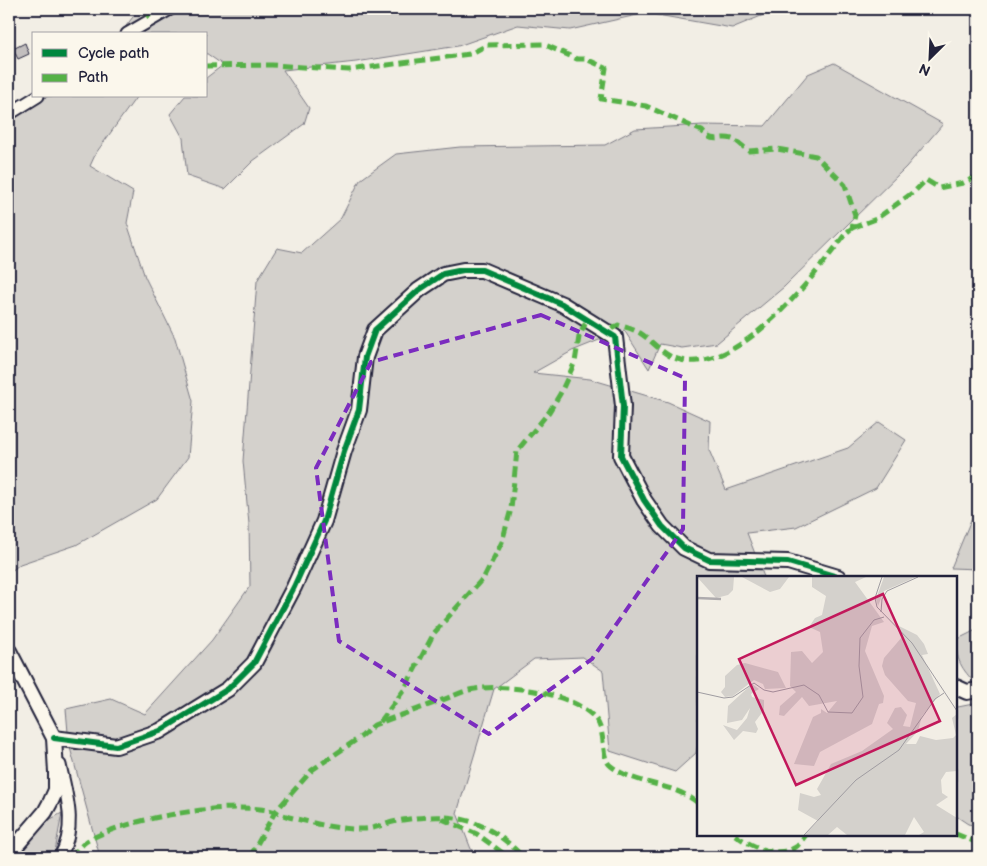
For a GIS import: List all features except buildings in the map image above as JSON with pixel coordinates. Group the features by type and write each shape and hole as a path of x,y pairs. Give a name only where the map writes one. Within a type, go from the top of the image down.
{"street":[{"path":"130,32 170,9"},
{"path":"9,114 35,98"},
{"path":"54,738 116,746 160,731 228,689 254,663 294,587 324,521 344,451 359,410 365,357 375,330 419,290 443,274 463,270 482,270 562,304 615,337 623,406 621,456 644,500 662,526 684,548 709,560 788,562 835,576"},
{"path":"9,651 54,738 70,809 68,842 60,857"},
{"path":"957,687 967,692 978,690"},
{"path":"9,854 52,801 56,790 54,738"}],"highlighted area":[{"path":"541,315 685,378 683,529 592,659 489,734 339,641 316,468 371,362"}],"shaded area":[{"path":"139,9 778,9 732,28 646,13 570,30 518,25 458,46 356,62 283,70 309,108 304,124 253,161 225,189 187,176 183,138 170,114 183,98 208,98 208,76 223,65 208,54 208,32 122,32"},
{"path":"834,63 943,124 906,167 784,287 717,343 682,348 660,344 649,369 624,330 572,351 533,373 590,379 668,402 710,421 709,450 726,490 848,448 879,422 906,440 876,488 796,527 747,533 764,576 697,576 696,753 675,772 610,751 603,671 583,657 534,659 494,689 457,813 471,849 487,857 100,857 69,744 66,709 111,699 145,714 212,640 250,586 249,524 243,461 257,281 277,248 302,253 341,218 360,180 396,154 460,147 605,145 635,129 703,125 765,126 808,74"},
{"path":"44,98 136,98 96,153 90,166 133,192 127,223 145,277 175,338 193,401 188,457 157,499 76,545 20,564 9,573 9,116 20,108"},
{"path":"978,508 978,569 951,568 975,510"},
{"path":"976,630 978,631 978,687 959,661 957,640"},
{"path":"978,703 978,826 968,824 957,817 958,707"},
{"path":"62,813 54,857 10,857 30,830"}],"marked path":[{"path":"145,9 150,19"},
{"path":"208,66 272,65 349,70 470,54 487,45 543,44 577,59 586,59 606,68 601,99 646,106 702,131 710,138 734,140 749,151 777,149 816,156 845,185 855,215 852,228 796,295 751,337 728,352 704,360 681,360 669,356 645,336 632,329 618,325 607,332"},
{"path":"852,228 876,219 915,191 926,180 939,188 963,183 978,176"},
{"path":"380,722 404,690 434,633 484,577 502,542 511,509 517,451 549,412 560,394 575,362 579,337 587,320"},
{"path":"250,857 275,812 312,770 362,736 374,725 462,692 475,689 521,689 570,701 583,708 598,723 601,730 605,757 611,766 632,777 677,791 697,802"},
{"path":"71,857 87,841 126,825 175,814 226,808 249,808 271,811 326,826 355,829 372,828 416,818 451,817 481,825 495,833 523,857"},
{"path":"442,819 477,834 508,857"},
{"path":"957,834 978,843"},
{"path":"737,836 764,850 780,852 796,847 805,836"},
{"path":"971,857 978,853"}],"cycle path":[{"path":"54,738 116,746 160,731 228,689 254,663 294,587 324,521 344,451 359,410 365,357 375,330 419,290 443,274 463,270 482,270 562,304 615,337 623,406 621,456 644,500 662,526 684,548 709,560 788,562 835,576"}]}
